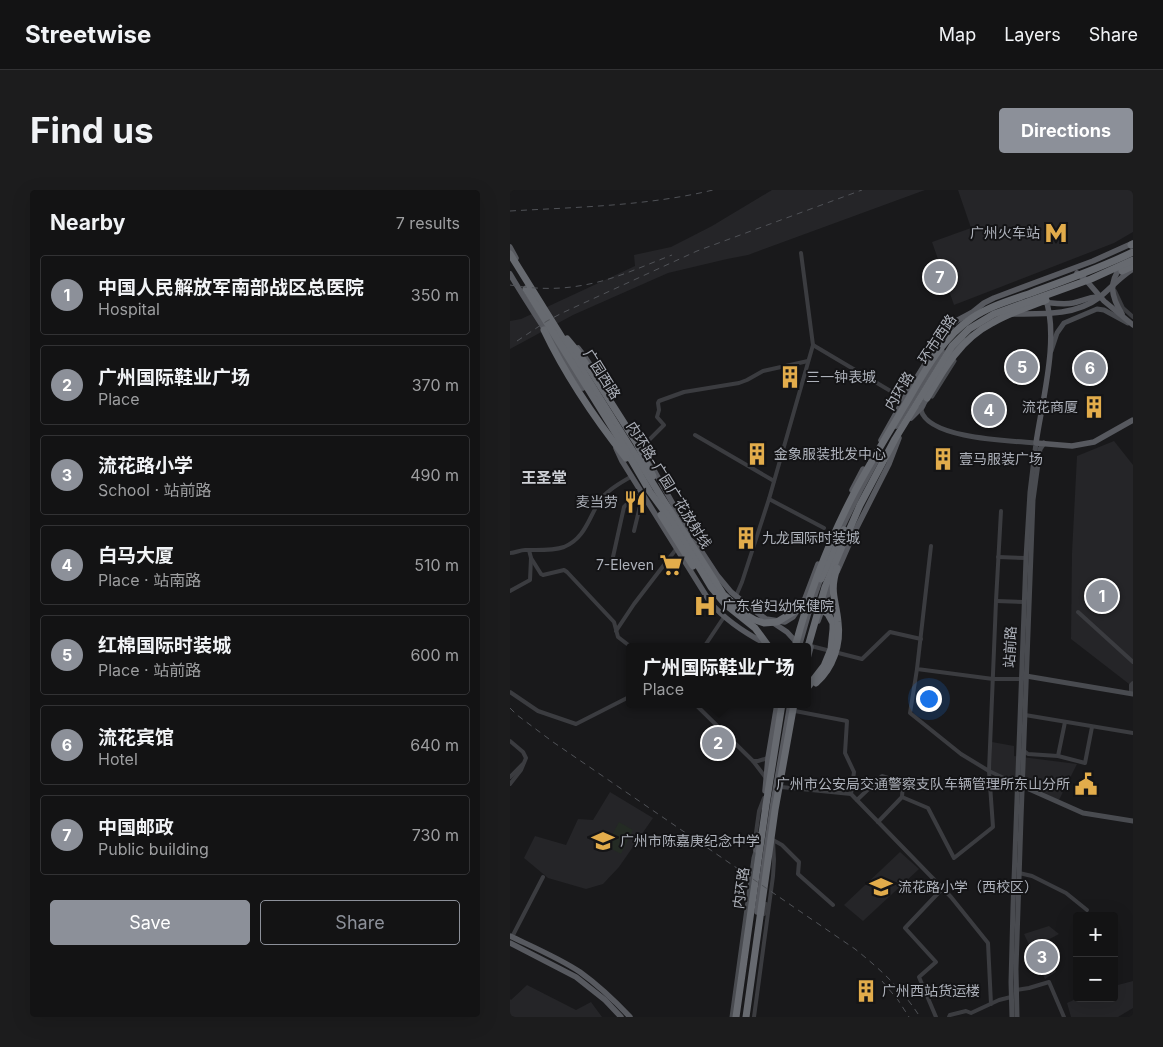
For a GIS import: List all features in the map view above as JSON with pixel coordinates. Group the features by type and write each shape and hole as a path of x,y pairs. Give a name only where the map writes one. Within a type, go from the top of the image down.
{"highway":[{"name":"内环路-广园广花放射线","path":"510,254 719,588 729,600 740,611 755,620 768,623 782,620 805,606 812,605 818,607 828,614 832,623 831,649 824,666 811,682"},
{"path":"1122,271 1133,254"},
{"name":"内环路","path":"805,643 847,533 882,462 909,420 946,354 969,330 986,318 1091,278 1133,254"},
{"name":"内环路","path":"805,643 815,582 852,498 925,372 944,343 965,323 982,312 1133,254"},
{"name":"内环路-广园广花放射线","path":"510,264 621,442 647,495 657,507 706,586 716,600 732,616 764,638 767,643"},
{"path":"927,398 943,370 961,346 984,327 1091,278"},
{"path":"544,330 570,376 636,475"},
{"path":"565,336 594,376 636,442 675,518"},
{"path":"805,643 819,583 864,489 896,437 920,388"},
{"path":"811,685 823,676 830,666 838,642 838,616 833,594 835,575 860,515 909,420"},
{"name":"内环路","path":"738,1017 780,708"},
{"name":"内环路","path":"749,1017 775,810 787,735 795,708"},
{"path":"749,1017 764,914"}],"main road":[{"name":"广园西路","path":"510,248 689,539"},
{"name":"环市西路","path":"805,643 814,596 833,549 863,485 885,445 960,325 971,313 988,301 1009,292 1093,261 1133,254"},
{"name":"环市西路","path":"805,643 822,590 844,536 857,521 896,437 909,420 948,358 968,334 995,317 1007,314 1037,314 1077,310 1084,307 1100,297 1112,285 1119,270 1133,254"},
{"path":"1093,261 1092,267 1100,270 1133,254"},
{"path":"1112,285 1126,273 1133,254"},
{"path":"1070,270 1085,279 1100,297 1133,325"},
{"path":"1122,271 1112,285 1113,296 1126,319"},
{"name":"广园西路","path":"510,274 544,330 559,350 676,533 670,537"},
{"name":"站前路","path":"1036,443 1049,359 1050,338 1049,312 1038,282"},
{"path":"1019,288 1023,300"},
{"path":"1008,303 1019,288"},
{"path":"998,307 1009,292"},
{"path":"766,619 785,622 793,617 804,601 826,546 856,481 943,335 1008,303 1023,300 1070,304 1088,298 1100,297"},
{"path":"960,325 968,334"},
{"path":"565,336 586,357 642,447 682,520 689,539 698,546 721,580 736,596 800,643"},
{"path":"909,420 921,408 927,398"},
{"path":"1036,443 1072,446 1094,442 1133,420"},
{"path":"608,427 616,449 636,475"},
{"path":"633,448 648,460"},
{"path":"647,495 710,602 724,617 764,643"},
{"path":"805,643 826,599 857,521"},
{"path":"826,546 833,549"},
{"path":"834,559 841,562"},
{"path":"764,867 766,779 779,708"},
{"path":"756,850 782,727 780,708"},
{"path":"749,1017 772,803 789,708"},
{"path":"773,840 796,708"},
{"path":"738,1017 751,899 762,892"},
{"path":"511,939 576,977 605,1000 621,1017"},
{"path":"511,939 551,956 579,972 605,992 630,1017"}],"street":[{"path":"736,596 769,500 813,344 801,253"},
{"path":"1112,285 1123,308 1133,317"},
{"path":"1049,359 1059,329 1064,323 1097,309 1109,312 1133,325"},
{"path":"974,329 930,400 921,408 922,414 927,420 943,429 968,437 1036,443"},
{"path":"813,344 904,399"},
{"path":"642,447 664,424 657,417 659,401 684,392 739,383 763,371 808,361"},
{"path":"695,435 774,481"},
{"name":"站前路","path":"1021,750 1025,715 1024,602 1026,558 1030,492 1036,443"},
{"name":"站前路","path":"1017,1017 1020,785 1024,678 1033,500 1040,449 1044,443"},
{"path":"510,553 523,550 552,549 563,547 570,543 585,529 605,494 636,475"},
{"path":"634,531 641,502 647,495"},
{"path":"611,566 624,507 628,502 647,495"},
{"path":"769,500 824,528"},
{"path":"902,797 928,808 954,858 993,827 989,771 1001,511"},
{"path":"931,546 921,640 910,713 961,754 989,771 1083,814 1133,821"},
{"path":"616,631 677,548"},
{"path":"529,550 541,574 560,570 567,572 614,622 616,631 626,643"},
{"path":"998,556 1026,558"},
{"path":"510,591 530,580 532,558"},
{"path":"996,601 1024,602"},
{"path":"1078,612 1133,662"},
{"path":"707,643 724,617"},
{"path":"811,648 862,659 890,632 921,640"},
{"path":"917,669 993,679 1024,678 1132,694 1131,685 1133,682"},
{"path":"510,692 538,711 576,724 626,699"},
{"path":"699,708 753,761 766,779"},
{"path":"780,708 782,727"},
{"path":"803,708 847,721 846,753 854,772 851,794"},
{"path":"1025,715 1133,734"},
{"path":"1058,756 1066,722"},
{"path":"1021,750 1028,754 1058,756 1085,763 1092,727"},
{"path":"510,741 526,756 521,770 510,783"},
{"path":"753,761 776,756"},
{"path":"510,777 525,762"},
{"path":"857,800 882,776 903,783 902,797 878,822"},
{"name":"站前路","path":"1012,1017 1011,952 1020,785"},
{"path":"781,787 851,794 943,888 988,943 991,1004"},
{"path":"764,914 762,892 754,858 754,847 759,811 766,801"},
{"path":"754,858 764,834"},
{"path":"749,1017 764,867 773,840"},
{"path":"762,892 773,876 773,840"},
{"path":"773,840 782,844 799,862 798,874 833,905"},
{"path":"1019,873 1032,876 1066,893 1087,910"},
{"path":"511,939 543,877"},
{"path":"936,1017 919,977 936,962 905,928 943,888"},
{"path":"732,1017 744,950"},
{"path":"1016,990 1049,982 1064,1017"},
{"path":"949,1017 950,1015 966,1011 971,1013 999,1000 1011,997"}],"shaded area":[{"path":"772,190 925,190 748,255 668,273 573,315 510,349 510,321 521,319 635,266 634,255 671,247 712,226"},
{"path":"958,190 1133,190 1133,232 1114,243 954,305 932,242 971,228"},
{"path":"1114,441 1133,465 1133,687 1071,639 1072,553 1077,456"},
{"path":"992,742 1014,746 1014,756 1077,764 1059,800 991,770"},
{"name":"广州市陈嘉庚纪念中学","path":"610,792 653,818 619,867 603,884 586,889 548,878 524,858 535,836 566,845 578,819 593,820"},
{"path":"619,822 633,830 621,854 606,846"},
{"name":"流花路小学（西校区）","path":"900,852 919,869 863,921 844,905"},
{"path":"1049,926 1059,934 1044,942 1056,972 1045,979 1024,934"},
{"path":"1133,981 1133,1008 1118,1017 1071,1017 1067,1003 1073,1000 1073,1002 1118,1002 1118,985"},
{"path":"527,985 576,1010 591,1002 602,1017 510,1017 510,999"}],"railway":[{"path":"510,211 638,203 713,190"},
{"path":"517,341 562,313 697,251 862,190"},
{"path":"510,285 565,288 595,283 672,255"},
{"path":"510,708 553,742 855,949 890,980 920,1017"},
{"path":"882,981 909,1017"}],"place":[{"name":"广州火车站","path":"1056,233"},
{"name":"中国邮政","path":"940,277"},
{"name":"红棉国际时装城","path":"1022,367"},
{"name":"流花宾馆","path":"1090,368"},
{"name":"三一钟表城","path":"790,377"},
{"name":"流花商厦","path":"1094,407"},
{"name":"白马大厦","path":"989,410"},
{"name":"金象服装批发中心","path":"757,454"},
{"name":"壹马服装广场","path":"943,459"},
{"name":"麦当劳","path":"635,502"},
{"name":"九龙国际时装城","path":"746,538"},
{"name":"7-Eleven","path":"671,565"},
{"name":"中国人民解放军南部战区总医院","path":"1102,596"},
{"name":"广东省妇幼保健院","path":"705,606"},
{"name":"广州国际鞋业广场","path":"718,743"},
{"name":"广州市公安局交通警察支队车辆管理所东山分所","path":"1086,784"},
{"name":"广州市陈嘉庚纪念中学","path":"603,841"},
{"name":"流花路小学（西校区）","path":"881,887"},
{"name":"流花路小学","path":"1042,957"},
{"name":"广州西站货运楼","path":"866,991"}],"district":[{"name":"王圣堂","path":"544,478"}]}
